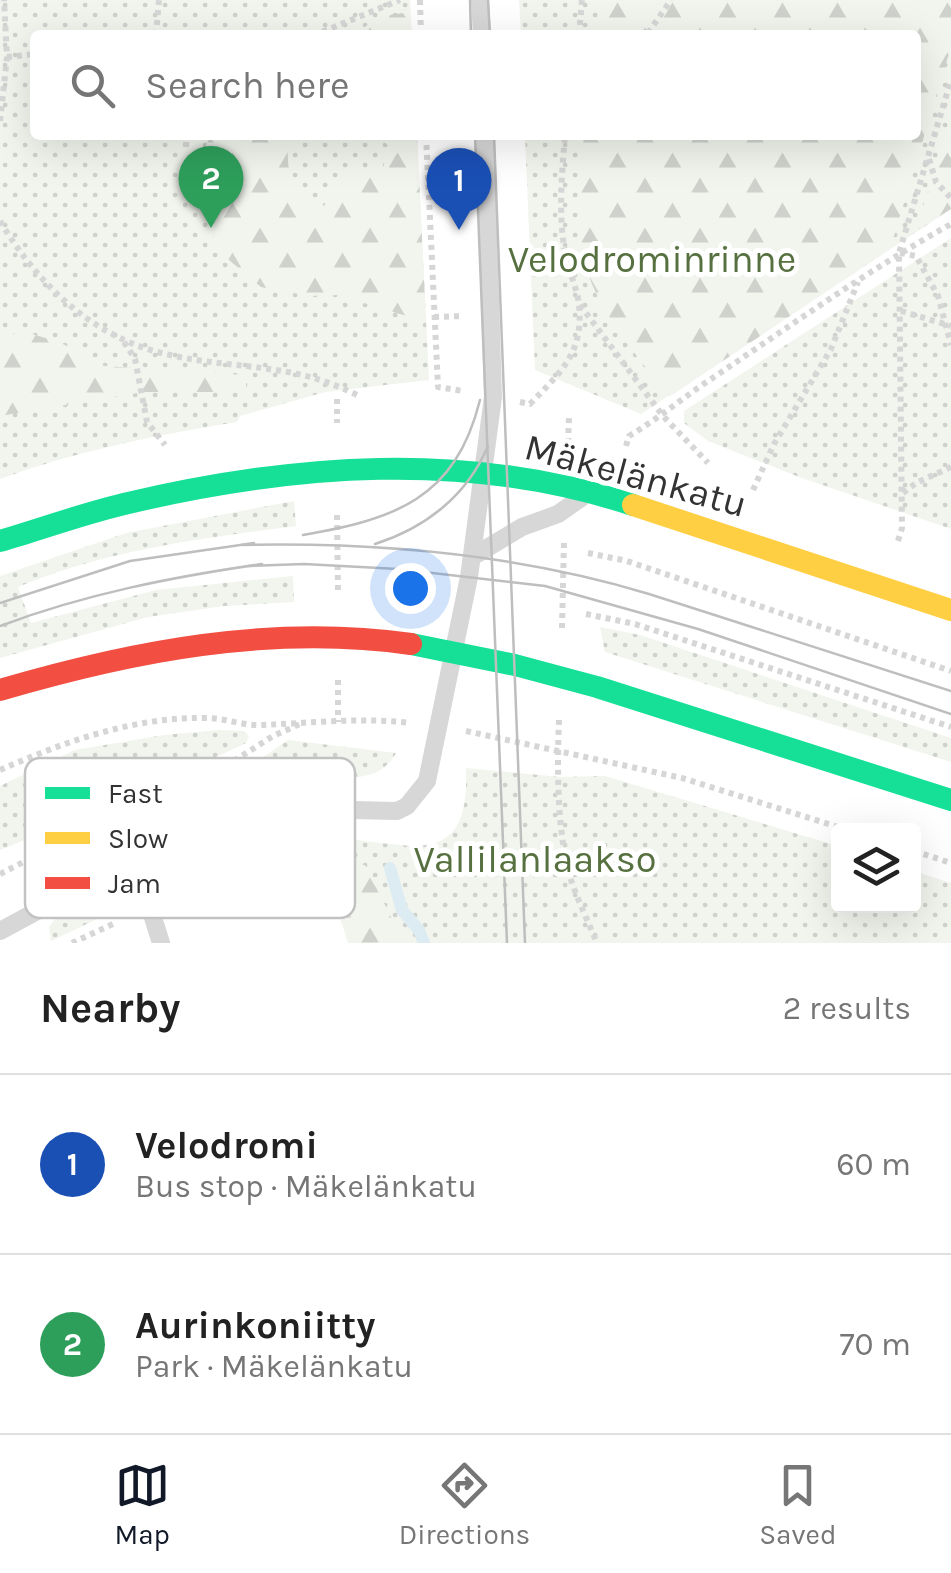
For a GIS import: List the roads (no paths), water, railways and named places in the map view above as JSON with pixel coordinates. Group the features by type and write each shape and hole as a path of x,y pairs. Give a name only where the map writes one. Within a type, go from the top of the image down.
{"main road":[{"name":"Mäkelänkatu","path":"0,540 124,504 303,471 484,471 951,610"},
{"path":"0,690 56,673 210,645 278,640 385,641 452,650 560,675 951,800"}],"lane":[{"path":"480,0 482,30"},
{"path":"355,812 397,812 408,806 427,781 472,557 494,369 486,140"},
{"path":"472,557 574,496"},
{"path":"152,918 161,943"}],"waterway":[{"path":"390,868 402,910 419,930 424,943"}],"tram line":[{"path":"470,0 471,30"},
{"path":"488,0 490,30"},
{"path":"475,140 507,943"},
{"path":"494,140 525,943"},
{"path":"303,535 366,521 416,499 455,461 480,400"},
{"path":"375,544 411,529 442,508 469,480 488,446"},
{"path":"0,603 130,561 254,543"},
{"path":"242,545 397,549 549,569 649,594 951,691"},
{"path":"0,626 129,588 262,564"},
{"path":"249,566 304,564 398,569 545,586 698,629 951,714"}],"place":[{"name":"Aurinkoniitty","path":"211,228"},
{"name":"Velodromi","path":"459,230"}],"park label":[{"name":"Velodrominrinne","path":"652,259"},
{"name":"Vallilanlaakso","path":"535,859"}]}
